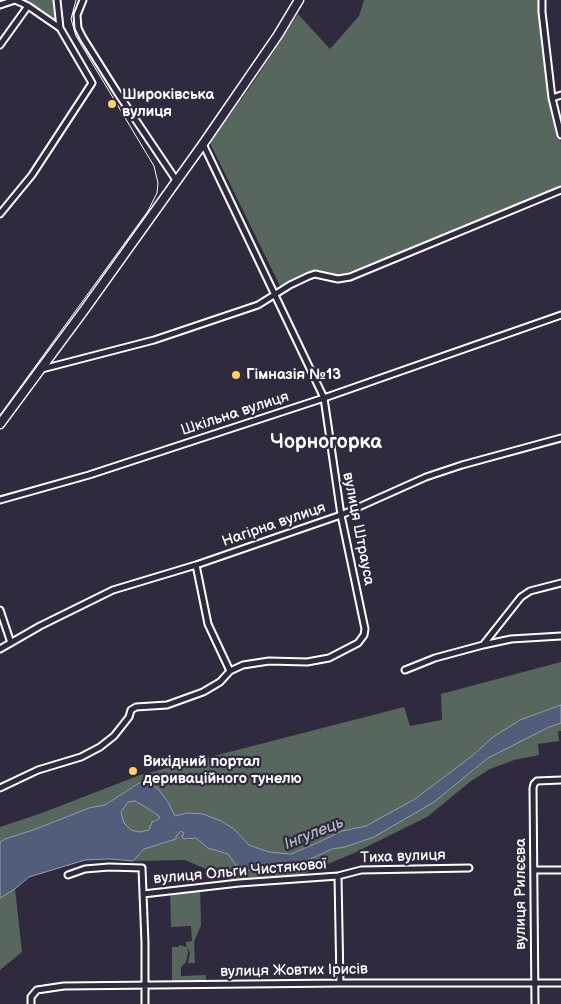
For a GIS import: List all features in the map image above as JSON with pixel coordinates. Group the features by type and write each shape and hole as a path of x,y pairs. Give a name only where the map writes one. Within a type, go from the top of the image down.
{"main road":[{"path":"0,424 202,144 278,35 299,0"}],"street":[{"path":"0,5 15,0 28,6 60,28"},
{"path":"0,214 32,175 92,83 60,28 57,0"},
{"path":"83,0 77,16 80,33 176,180"},
{"path":"542,0 552,98 561,135"},
{"path":"0,45 28,6"},
{"path":"552,98 561,95"},
{"name":"вулиця Штрауса","path":"202,144 324,398 341,515 365,629 364,635 358,643 329,658 307,662 269,661 243,666 230,671"},
{"path":"41,369 154,340 258,305 290,285 315,274 338,279 350,277 561,190"},
{"name":"Шкільна вулиця","path":"0,500 90,475 324,398 561,315"},
{"name":"Нагірна вулиця","path":"0,649 113,590 196,565 341,515 426,477 462,465 561,438"},
{"path":"0,788 38,770 81,757 100,747 114,736 129,716 131,710 136,707 167,706 213,688 230,671 208,624 196,565"},
{"path":"483,645 522,597 530,592 561,583"},
{"path":"0,610 11,642"},
{"path":"405,670 435,658 483,645 511,639 561,636"},
{"name":"вулиця Рилєєва","path":"535,1004 534,784 537,781 561,780"},
{"name":"вулиця Ольги Чистякової","path":"68,875 85,869 109,867 142,868 145,1004"},
{"name":"Тиха вулиця","path":"338,876 362,870 469,868"},
{"path":"534,870 561,870"},
{"path":"338,876 340,982"},
{"name":"вулиця Ольги Чистякової","path":"144,894 230,884 338,876"},
{"name":"вулиця Жовтих Ірисів","path":"31,1004 31,997 37,990 46,987 340,982 561,982"}],"green space":[{"path":"15,0 57,0 60,28"},
{"path":"364,0 539,0 539,14 547,62 550,97 561,143 561,186 388,258 341,275 311,271 280,286 210,143 257,77 298,14 330,49 359,16"},
{"path":"561,662 561,705 520,720 493,737 472,756 415,799 366,826 342,831 291,854 269,852 249,845 234,829 221,821 203,814 188,813 175,816 162,794 139,783 105,805 89,808 0,842 0,827 140,775 404,707 410,726 442,720 441,694"},
{"path":"561,723 561,731 558,731 559,741 538,744 539,755 514,760 490,769 471,781 427,817 352,854 298,876 236,882 185,860 133,861 144,849 176,839 176,836 181,831 184,833 186,840 196,838 208,848 228,854 240,869 259,866 275,874 332,849 345,847 434,802 488,758 549,727"},
{"path":"135,801 159,816 159,819 154,820 149,830 139,832 131,830 124,823 121,812 128,802"},
{"path":"200,887 201,925 194,942 195,963 188,963 190,953 186,942 192,941 191,926 171,927 170,890"},
{"path":"15,889 22,952 0,970 0,898"},
{"path":"179,945 187,947 188,952 186,962 181,967 181,976 206,975 206,982 172,982 172,947 179,947"}],"water":[{"path":"561,705 561,723 549,727 488,758 434,802 374,837 345,847 332,849 275,874 259,866 245,872 236,865 228,854 208,848 196,838 184,839 182,837 184,833 181,831 176,836 176,839 144,849 133,861 110,859 85,860 29,877 15,889 0,898 0,842 89,808 105,805 139,783 148,781 159,790 175,816 188,813 203,814 221,821 234,829 249,845 269,852 291,854 342,831 366,826 415,799 472,756 493,737 520,720","holes":["135,801 159,816 159,819 152,822 149,830 139,832 131,830 124,823 121,812 128,802"]}],"tram line":[{"path":"0,415 148,211 157,193 158,183 154,166 76,36 71,19 76,0"}],"place":[{"name":"Широківська вулиця","path":"112,104"},
{"name":"Гімназія №13","path":"236,375"},
{"name":"Вихідний портал дериваційного тунелю","path":"133,771"}],"district":[{"name":"Чорногорка","path":"326,443"}],"water label":[{"name":"Інгулець","path":"314,834"}]}
